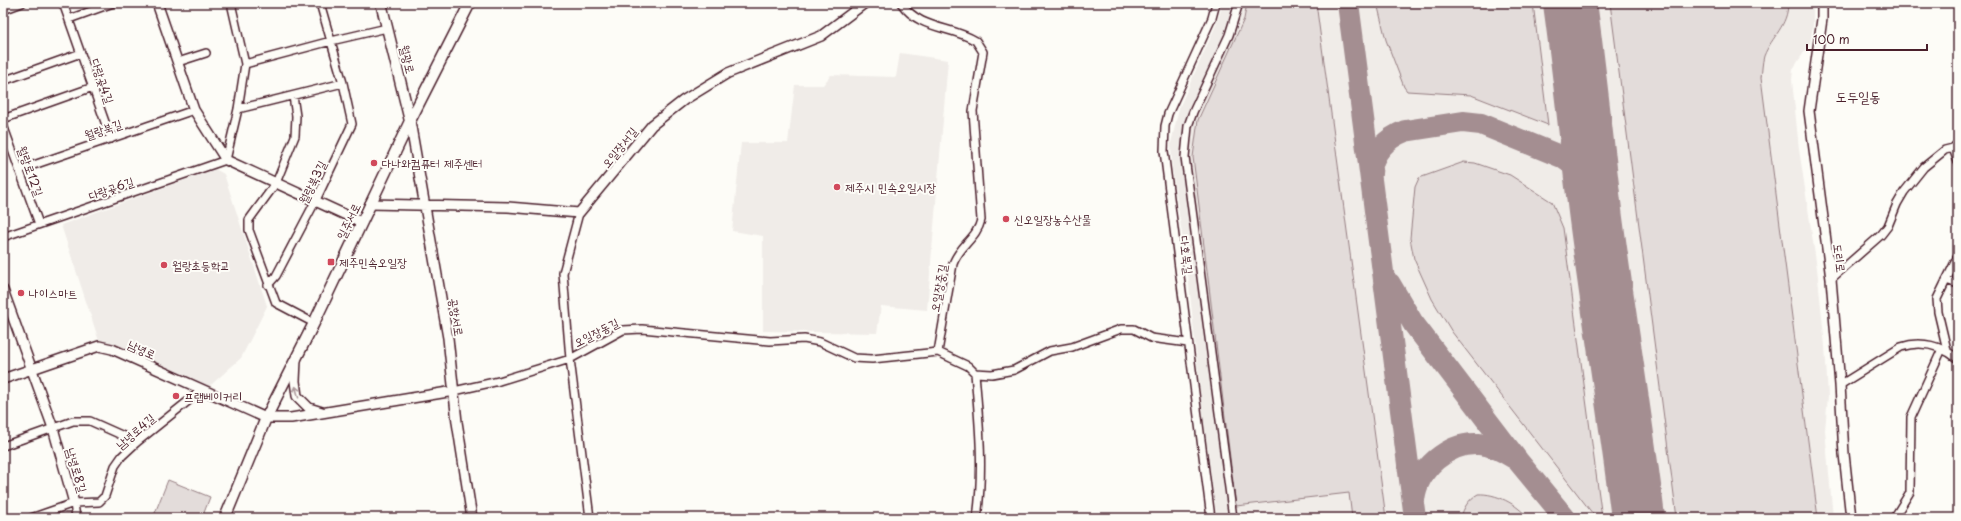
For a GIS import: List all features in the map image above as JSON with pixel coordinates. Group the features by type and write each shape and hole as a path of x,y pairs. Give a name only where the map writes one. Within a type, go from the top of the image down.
{"main road":[{"name":"월광로","path":"381,3 410,121"},
{"name":"일주서로","path":"225,518 266,418 314,323 410,121 470,3"}],"street":[{"path":"3,10 22,3"},
{"name":"다랑곶4길","path":"63,3 112,139"},
{"path":"69,19 113,3"},
{"path":"157,3 194,110 226,160 316,200 361,222"},
{"path":"226,160 238,109 245,64 231,3"},
{"name":"월랑북3길","path":"268,285 276,276 316,200 352,124 343,82 320,3"},
{"name":"오일장서길","path":"579,213 652,125 684,100 728,73 821,36 865,3"},
{"name":"오일장중길","path":"901,3 912,16 921,22 970,38 980,46 982,52 973,111 980,220 979,228 974,237 956,254 938,352"},
{"name":"다호북길","path":"1211,518 1164,151 1165,126 1168,114 1212,18 1216,3"},
{"path":"1233,518 1185,157 1188,126 1228,34 1239,3"},
{"name":"도리로","path":"1822,3 1822,19 1809,111 1831,279 1844,454 1851,518"},
{"path":"245,64 387,28"},
{"name":"다랑곶4길","path":"3,81 81,53"},
{"path":"178,62 206,53"},
{"path":"238,109 343,82"},
{"path":"3,119 93,87"},
{"path":"293,96 296,116 295,136 276,183 249,220 249,230 268,285 276,303 314,323"},
{"name":"월랑북길","path":"19,170 194,110"},
{"name":"공항서로","path":"410,121 426,205 448,338 457,422 472,518"},
{"name":"월랑로12길","path":"3,125 39,224"},
{"path":"1831,279 1881,235 1888,226 1897,204 1904,192 1924,167 1945,150 1956,146 1958,162"},
{"name":"다랑곶6길","path":"3,237 226,160"},
{"path":"370,204 508,207 579,213 564,273 570,359 590,518"},
{"path":"1894,518 1910,492 1911,417 1944,350 1937,299 1958,256"},
{"path":"1946,280 1958,284"},
{"name":"남녕로8길","path":"3,290 6,310 31,368 53,428 74,504 76,518"},
{"name":"오일장동길","path":"266,418 291,418 323,413 454,391 499,381 570,359 623,330 642,329 770,341 804,339 820,342 854,358 872,359 938,352"},
{"path":"975,373 992,374 1014,370 1050,352 1121,329 1134,329 1151,338 1188,343"},
{"path":"1840,385 1901,347 1920,343 1944,350 1958,359"},
{"name":"남녕로","path":"3,379 92,347 105,346 266,418"},
{"path":"938,352 968,366 975,373 981,444 981,480 977,518"},
{"path":"297,357 295,381 296,396 309,408 323,413"},
{"name":"남녕로4길","path":"31,518 74,504 99,502 105,496 115,466 122,456 137,442 202,390"},
{"path":"3,446 73,421 90,421 137,442"}],"shaded area":[{"path":"1223,3 1813,3 1813,25 1810,43 1793,69 1792,80 1799,149 1817,268 1825,346 1828,396 1825,430 1833,518 1217,518 1206,449 1188,274 1172,168 1171,143 1179,108 1216,25"},
{"path":"1247,3 1316,3 1386,518 1352,518 1349,493 1236,506 1193,157 1198,120 1244,19"},
{"path":"1377,3 1533,3 1548,125 1471,95 1407,91 1404,87 1386,40"},
{"path":"1610,3 1788,3 1783,25 1764,56 1761,78 1818,518 1677,518"},
{"name":"제주시 민속오일시장","path":"900,53 948,60 927,310 881,306 877,333 763,331 763,236 732,231 741,143 788,143 795,85 823,85 831,75 896,77"},
{"path":"1464,162 1475,163 1510,175 1552,202 1563,228 1602,518 1596,518 1452,332 1432,299 1414,259 1410,238 1415,187 1419,178"},
{"name":"월랑초등학교","path":"215,169 224,174 267,306 241,358 202,393 101,347 61,225"},
{"path":"168,480 210,497 202,518 153,518"},
{"path":"1478,494 1492,495 1506,500 1518,508 1528,518 1461,518 1467,504"}],"taxiway":[{"path":"1348,3 1415,518"},
{"path":"1371,174 1374,159 1381,147 1398,134 1405,131 1463,122 1481,124 1562,157 1576,167 1585,180 1596,219"},
{"path":"1390,284 1413,323 1518,461 1565,518"},
{"path":"1414,500 1416,489 1428,468 1436,460 1456,448 1479,444 1497,449 1514,458"}],"runway":[{"path":"1570,3 1596,219 1638,518"}],"place":[{"name":"다나와컴퓨터 제주센터","path":"374,163"},
{"name":"제주시 민속오일시장","path":"837,187"},
{"name":"신오일장농수산물","path":"1006,219"},
{"name":"제주민속오일장","path":"331,262"},
{"name":"월랑초등학교","path":"164,265"},
{"name":"나이스마트","path":"21,293"},
{"name":"프랩베이커리","path":"176,396"}],"district":[{"name":"도두일동","path":"1858,96"}]}
